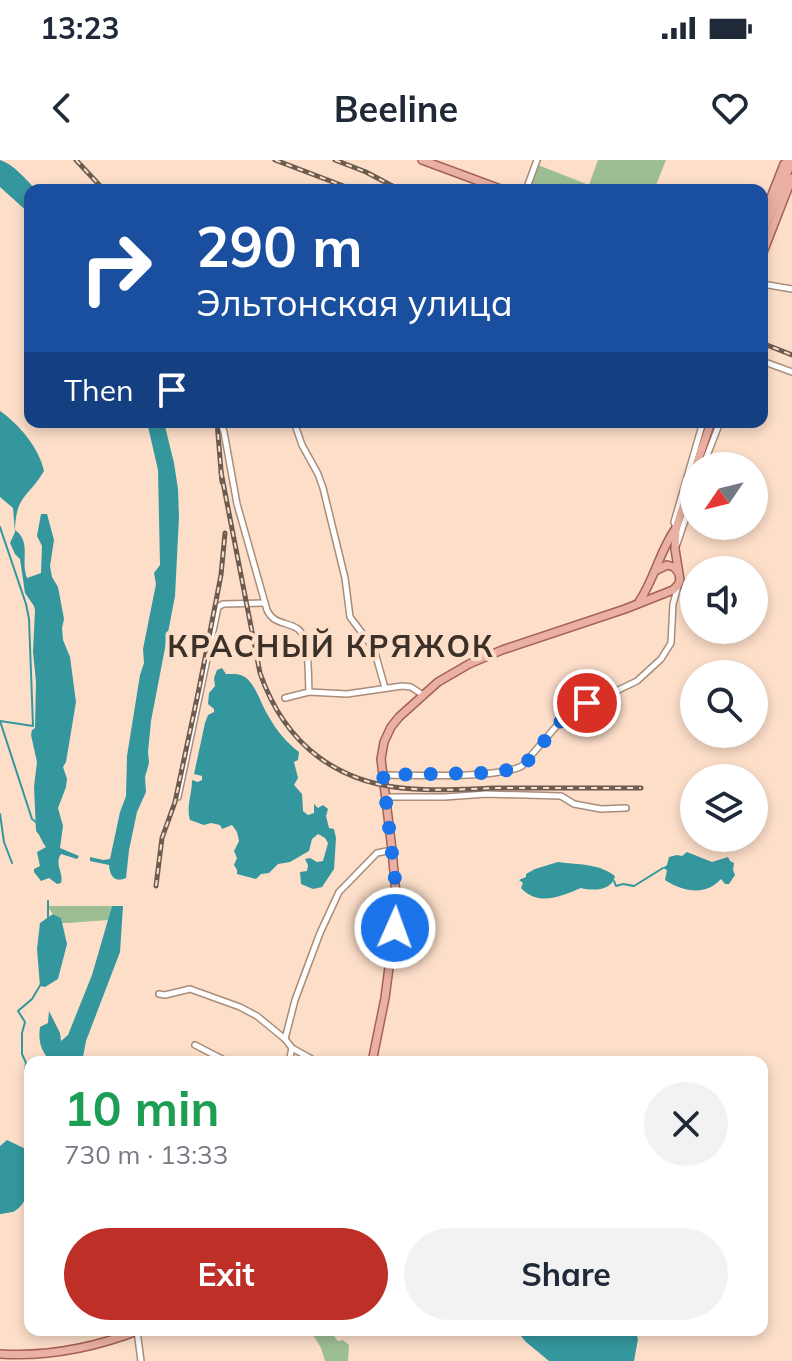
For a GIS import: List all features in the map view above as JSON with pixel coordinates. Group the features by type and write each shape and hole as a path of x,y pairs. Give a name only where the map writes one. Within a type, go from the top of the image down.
{"main road":[{"path":"422,160 487,184"},
{"path":"768,205 784,164 792,161"},
{"path":"768,220 792,161"},
{"path":"768,240 792,178"},
{"path":"700,452 707,428"},
{"path":"373,1056 385,997 397,906 381,754 386,738 399,717 438,682 486,657 673,590 680,580 675,549 680,516"},
{"path":"638,604 676,528"},
{"path":"655,574 667,565 678,572"},
{"path":"655,574 657,586 668,591"},
{"path":"0,1354 14,1358 46,1357 121,1336"}],"street":[{"path":"528,184 537,160"},
{"path":"768,285 792,289"},
{"path":"768,363 792,372"},
{"path":"222,428 237,504 265,603 273,619 298,629 304,637 309,692"},
{"path":"296,428 323,488 345,578 350,617 374,649 385,688"},
{"path":"676,528 674,522 706,428"},
{"path":"708,452 718,428"},
{"path":"675,549 680,535"},
{"path":"383,775 483,773 512,771 522,766 566,715 637,681 661,659 671,643 673,604 678,585"},
{"path":"668,591 673,604"},
{"path":"178,797 218,607 223,604 265,603"},
{"path":"285,698 309,692 347,694 402,686 411,687 423,695"},
{"path":"386,797 486,794 561,796 574,804 601,809 626,808"},
{"path":"285,1039 295,1000 339,892 377,853 392,850"},
{"path":"159,994 190,989 240,1007 257,1016 292,1048 306,1056"},
{"path":"195,1045 216,1056"},
{"path":"290,1056 292,1048"},
{"path":"139,1336 141,1361"}],"green space":[{"path":"598,160 666,160 656,184 589,184"},
{"path":"538,165 586,184 531,184"},
{"path":"47,906 112,906 108,920 62,923 61,918"},
{"path":"314,1336 334,1336 338,1341 343,1340 349,1345 348,1361 325,1361"}],"water":[{"path":"0,160 14,168 30,184 24,184 24,209 0,187"},
{"path":"0,411 27,437 44,471 20,503 15,530 23,540 27,578 41,573 42,546 37,536 41,514 47,514 54,540 50,566 58,587 64,619 63,640 70,657 76,702 63,767 66,787 58,808 63,826 60,848 79,856 77,859 61,854 58,862 62,879 57,884 49,878 41,881 34,872 40,866 37,852 46,847 36,831 34,787 37,762 31,735 35,728 35,610 25,593 20,559 10,543 15,532 13,508 0,497"},
{"path":"148,428 165,428 174,463 179,517 175,596 151,721 146,792 137,812 126,878 118,880 112,875 109,865 90,861 90,857 110,859 126,796 127,756 156,584 154,573 160,565 158,470"},
{"path":"222,668 226,674 240,675 249,681 275,727 299,752 298,760 294,762 298,778 294,785 302,794 303,811 308,815 314,813 314,804 318,808 323,805 328,809 329,828 334,829 336,838 334,869 322,887 313,889 301,884 300,872 307,871 305,859 323,861 328,843 318,834 312,839 309,851 290,862 278,864 256,879 237,874 234,851 239,841 232,825 222,829 220,825 204,825 190,820 192,780 202,780 202,776 194,774 205,723 208,715 214,712 208,704 209,693 215,686 217,670"},
{"path":"687,852 712,862 728,857 734,863 735,875 729,884 721,879 701,890 679,887 665,880 667,870 663,868 669,857 682,856"},
{"path":"558,862 595,867 615,876 606,887 581,888 550,898 535,897 521,888 523,883 519,880 526,874"},
{"path":"112,906 123,906 120,952 83,1056 46,1056 41,1046 40,1027 48,1023 49,1011 61,1041 68,1035 92,975"},
{"path":"53,914 61,918 67,944 58,979 45,987 40,986 37,949 40,923"},
{"path":"7,1140 24,1148 24,1201 13,1212 0,1214 0,1146"},
{"path":"521,1336 637,1336 638,1339 634,1361 549,1361"}],"waterway":[{"path":"0,527 29,619 33,726 0,721"},
{"path":"0,721 32,819 37,823"},
{"path":"0,814 4,842 12,863"},
{"path":"614,881 616,886 634,886 663,868"},
{"path":"48,901 48,919"},
{"path":"24,1058 22,1033 25,1022 18,1011 32,999 41,984"}],"railway":[{"path":"76,160 98,184"},
{"path":"275,160 338,184"},
{"path":"335,160 389,184"},
{"path":"768,345 792,355"},
{"path":"218,428 222,482"},
{"path":"221,472 260,673 284,721 318,756 338,770 361,779 414,789 641,788"},
{"path":"156,886 162,838 175,802 199,689 221,575 225,533"}],"district":[{"name":"КРАСНЫЙ КРЯЖОК","path":"331,647"}],"route":[{"path":"395,928 397,897 383,775 512,771 527,762 566,715 587,703"}]}
